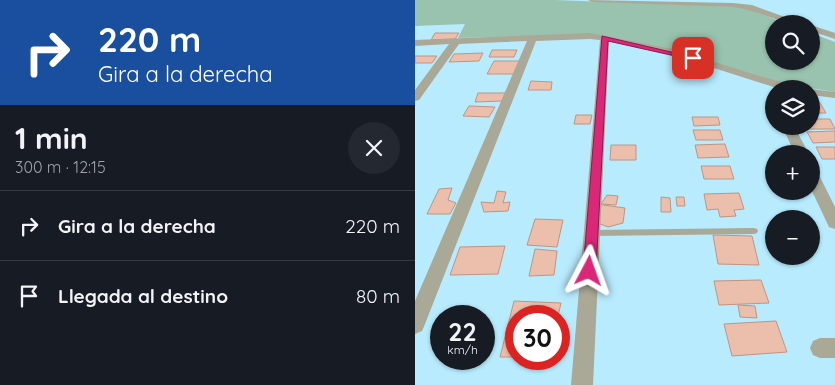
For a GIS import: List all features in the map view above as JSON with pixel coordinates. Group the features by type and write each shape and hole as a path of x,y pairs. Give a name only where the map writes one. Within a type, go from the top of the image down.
{"street":[{"path":"592,0 733,5 771,10"},
{"path":"736,0 781,15"},
{"path":"820,31 835,36"},
{"path":"415,43 590,36 679,53 765,82"},
{"path":"415,324 533,38"},
{"path":"582,385 605,38"},
{"path":"415,98 456,41"},
{"path":"820,93 835,95"},
{"path":"820,192 835,223"}],"lane":[{"path":"592,233 754,231"}],"green space":[{"path":"415,0 554,0 743,7 765,16 765,70 820,70 820,36 835,42 835,92 820,90 820,80 765,80 694,57 587,35 458,38 465,24 415,26"}],"building":[{"path":"435,33 459,33 455,39 431,40"},
{"path":"492,50 517,50 514,57 489,57"},
{"path":"483,53 479,61 449,62 454,54"},
{"path":"415,56 437,56 432,63 415,63"},
{"path":"494,61 521,61 514,74 487,74"},
{"path":"531,81 552,82 551,90 528,90"},
{"path":"478,93 505,93 502,101 475,102"},
{"path":"820,103 826,113 820,113"},
{"path":"469,106 495,107 489,117 463,116"},
{"path":"576,115 592,115 590,124 574,124"},
{"path":"692,117 718,117 720,125 694,126"},
{"path":"820,119 830,119 835,129 820,129"},
{"path":"693,130 720,130 723,140 696,140"},
{"path":"835,131 835,142 813,143 809,135 820,135 820,132"},
{"path":"725,144 729,157 698,158 695,145"},
{"path":"611,145 636,145 636,160 610,160"},
{"path":"820,147 835,147 835,159 822,159"},
{"path":"701,166 730,166 734,179 704,179"},
{"path":"452,188 448,200 456,203 450,214 427,214 439,189"},
{"path":"497,191 506,192 503,203 510,202 508,211 484,212 481,202 494,203"},
{"path":"739,193 744,209 734,210 736,216 720,217 718,209 707,210 704,194"},
{"path":"607,195 618,196 616,205 601,204"},
{"path":"661,197 670,198 671,212 661,212"},
{"path":"676,197 684,197 685,206 677,206"},
{"path":"596,204 625,208 623,223 608,227 595,222"},
{"path":"535,219 563,220 557,247 527,245"},
{"path":"713,235 752,236 759,265 718,264"},
{"path":"505,246 498,274 450,275 460,247"},
{"path":"535,249 557,251 554,275 529,276"},
{"path":"761,280 769,303 719,305 714,281"},
{"path":"514,301 561,303 561,305 513,305"},
{"path":"738,305 755,306 757,318 740,317"},
{"path":"776,321 787,352 732,356 724,324"},
{"path":"505,337 505,357 500,357"}],"route":[{"path":"589,271 605,38 679,53 693,58"}]}
